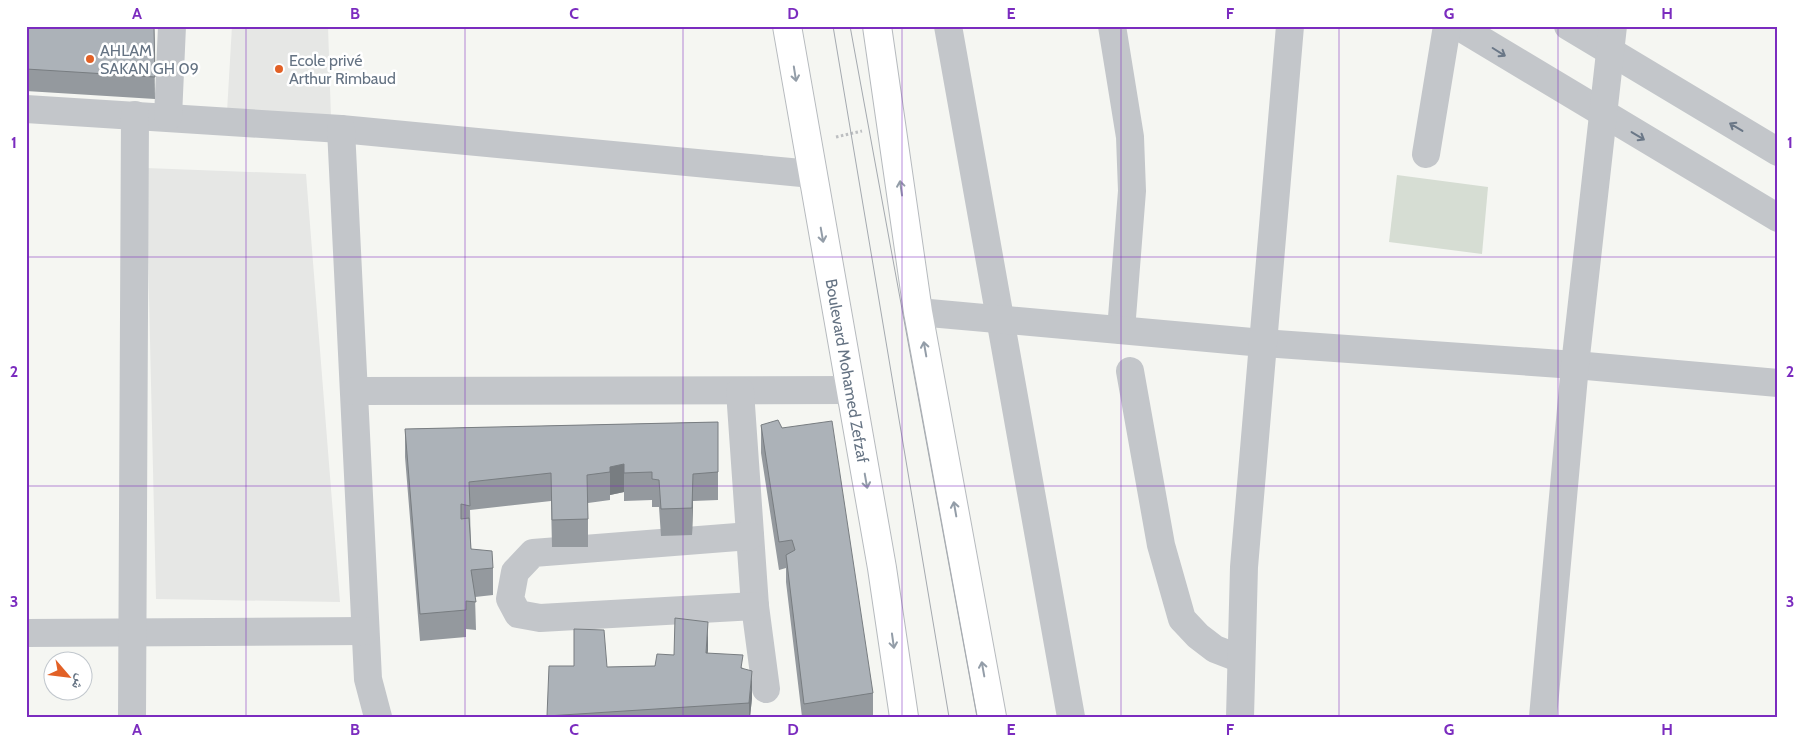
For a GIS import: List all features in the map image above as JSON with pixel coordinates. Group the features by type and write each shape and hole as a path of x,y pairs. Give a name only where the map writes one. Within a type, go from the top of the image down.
{"main road":[{"name":"Boulevard Mohamed Zefzaf","path":"787,26 806,144 882,568 904,717"},
{"path":"876,26 893,125 918,312 992,717"}],"street":[{"path":"168,117 172,26"},
{"path":"948,26 998,319 1071,717"},
{"path":"1112,26 1130,137 1132,191 1121,330"},
{"path":"1240,717 1244,567 1290,26"},
{"path":"1426,154 1447,26"},
{"path":"1458,26 1778,218"},
{"path":"1568,26 1611,39 1778,152"},
{"path":"1543,717 1574,365 1611,39"},
{"path":"26,109 341,129 812,174"},
{"path":"132,717 135,115"},
{"path":"341,129 368,679 378,717"},
{"path":"918,312 1263,343 1574,365 1778,383"},
{"path":"1130,370 1162,545 1182,619 1215,650 1241,659"},
{"path":"354,391 850,390"},
{"path":"740,391 755,606 766,689"},
{"path":"750,536 533,553 516,572 510,599 518,614 540,618 755,606"},
{"path":"26,633 365,631"}],"path":[{"path":"806,144 893,125"}],"shaded area":[{"name":"Ecole privé Arthur Rimbaud","path":"232,26 328,26 331,118 227,112"},
{"path":"146,168 306,174 340,602 156,599"},
{"path":"1397,175 1488,187 1482,254 1389,242"}],"building":[{"name":"AHLAM SAKAN GH 09","path":"26,26 154,26 155,77 26,69"},
{"path":"778,420 782,428 832,421 873,693 804,704 786,555 795,550 792,540 779,542 761,425"},
{"path":"718,422 718,472 693,474 692,508 661,509 659,480 652,479 652,472 624,473 624,464 610,467 610,472 587,475 588,519 552,520 551,473 469,482 470,506 461,504 461,519 469,518 471,549 492,551 493,568 471,570 476,602 466,601 466,610 420,614 405,429"},
{"path":"675,618 708,622 706,653 743,655 741,668 752,671 749,703 547,716 549,666 574,666 574,629 604,630 607,667 655,666 657,654 674,655"}],"tram line":[{"path":"833,26 949,717"},
{"path":"850,26 977,717"}],"place":[{"name":"AHLAM SAKAN GH 09","path":"90,59"},
{"name":"Ecole privé Arthur Rimbaud","path":"279,69"}]}
